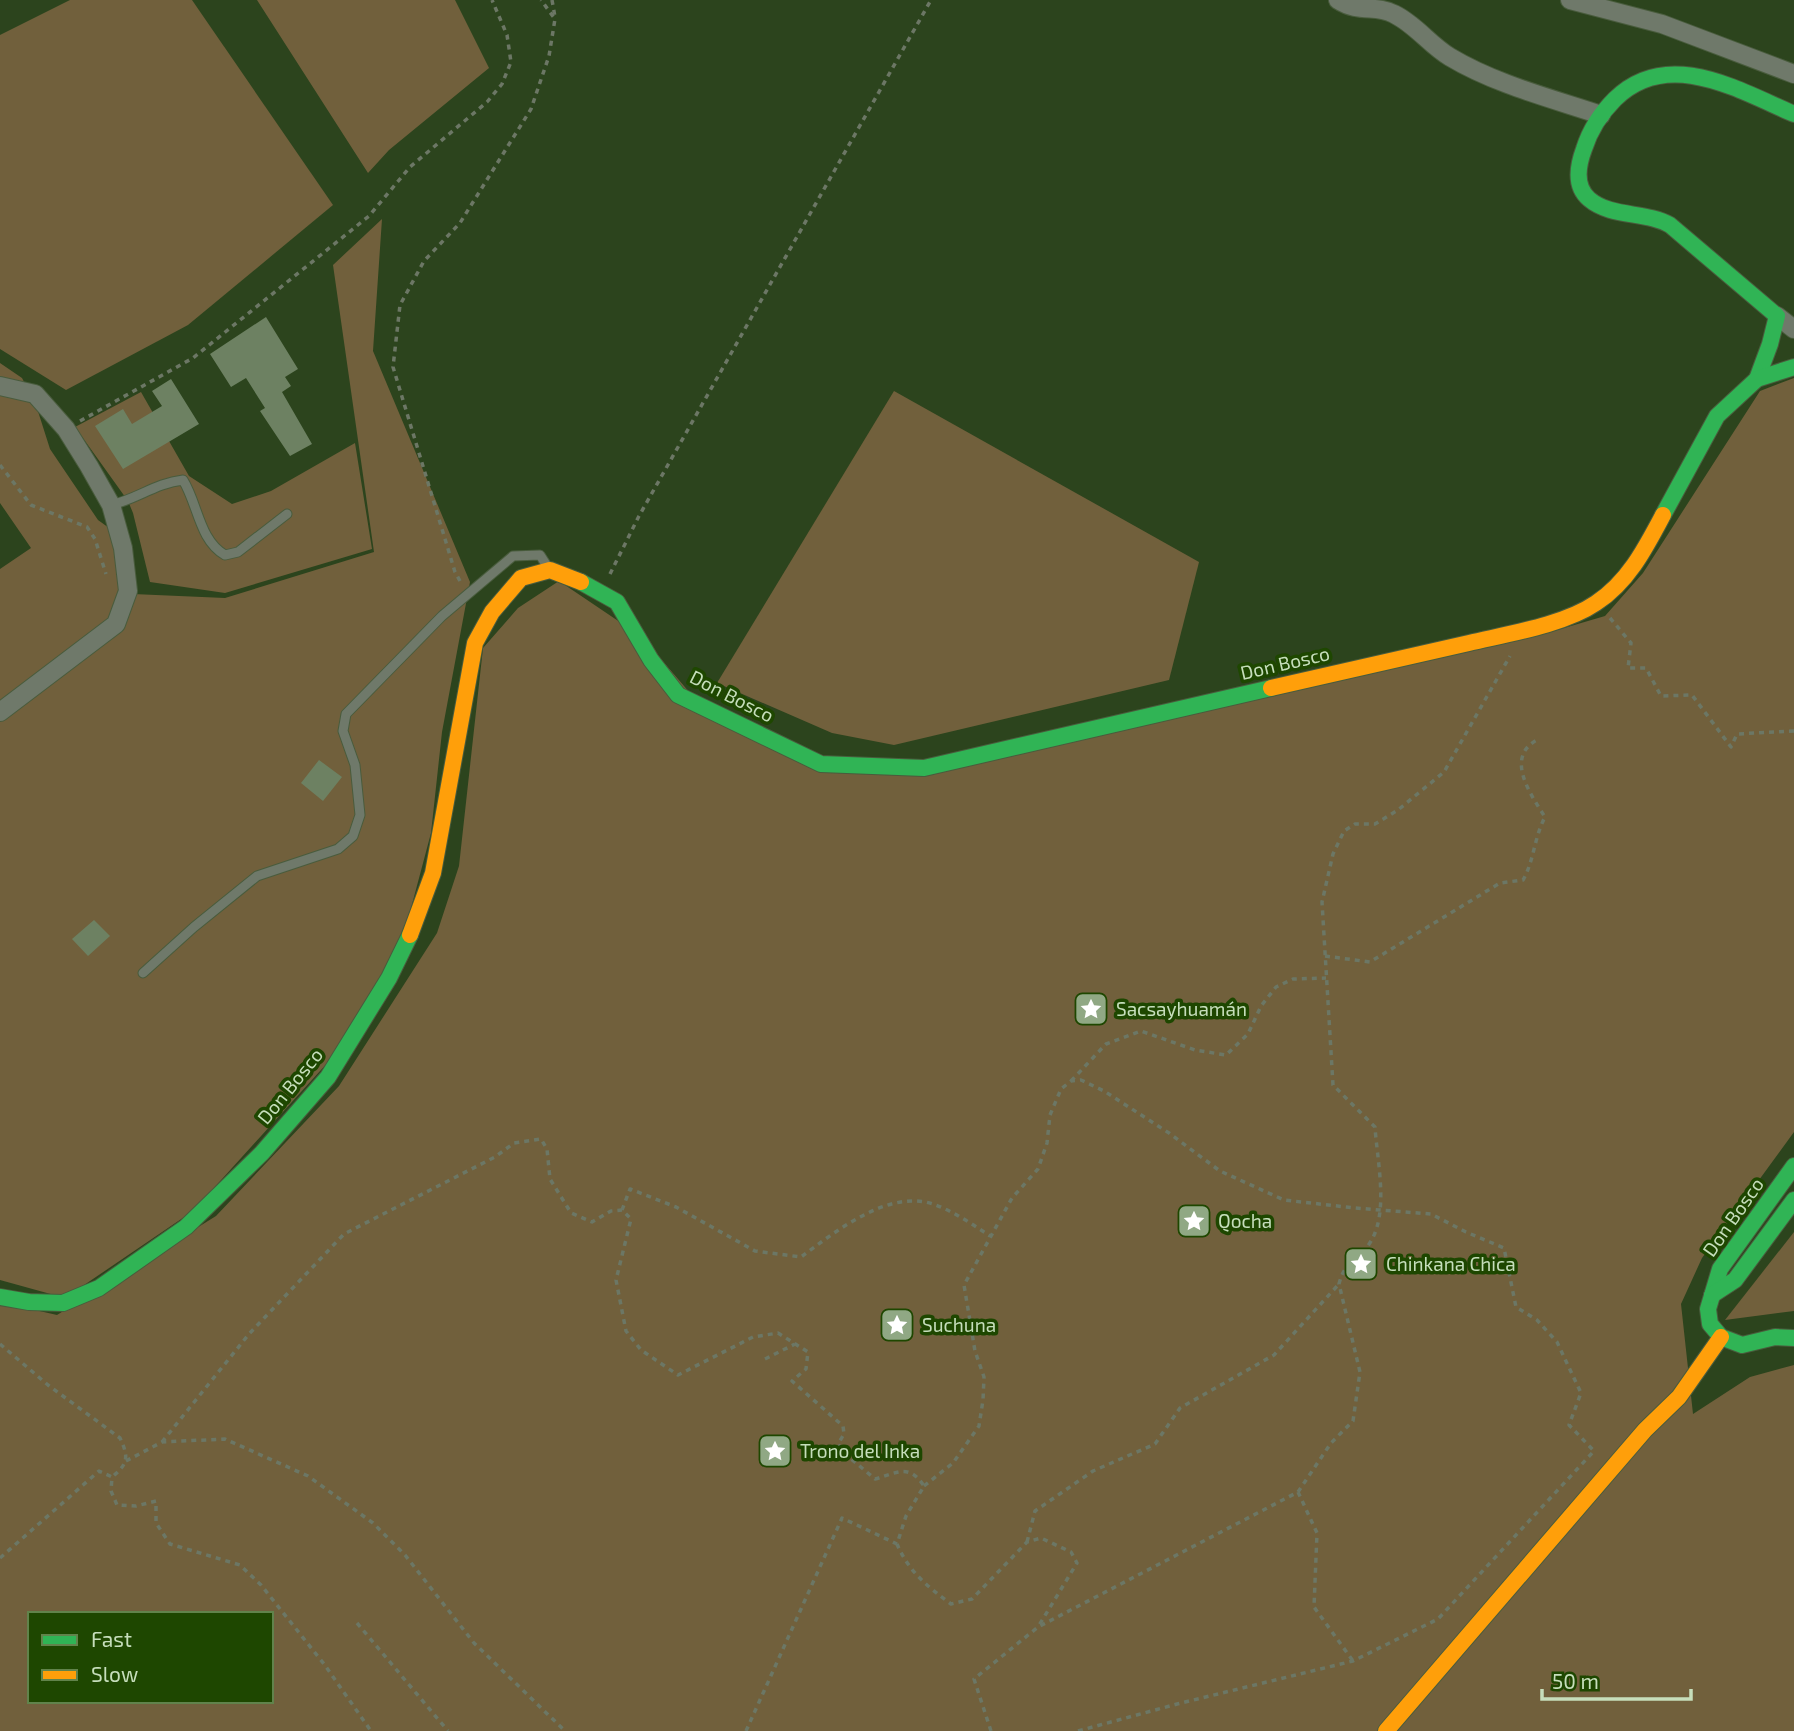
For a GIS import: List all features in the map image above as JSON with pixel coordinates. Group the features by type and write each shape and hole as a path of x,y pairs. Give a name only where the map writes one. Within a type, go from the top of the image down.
{"street":[{"path":"1338,0 1355,9 1387,10 1448,56 1468,67 1505,83 1601,115"},
{"path":"1570,0 1662,24 1794,74"},
{"path":"1794,114 1711,80 1680,75 1655,75 1631,84 1601,115 1580,157 1578,179 1587,198 1606,207 1661,220 1679,231 1794,329"},
{"path":"1757,379 1777,316"},
{"name":"Don Bosco","path":"0,1297 29,1302 64,1303 99,1288 186,1227 262,1153 328,1077 389,978 414,928 429,884 475,643 492,612 521,578 550,570 601,592 617,602 651,660 678,695 821,764 924,768 1525,630 1580,613 1597,604 1621,583 1642,555 1717,416 1757,379 1794,367"},
{"path":"0,386 35,394 66,429 111,505 123,548 128,591 116,624 0,712"},
{"name":"Don Bosco","path":"1721,1337 1710,1324 1708,1309 1720,1269 1794,1166"},
{"name":"Don Bosco","path":"1712,1295 1735,1280 1794,1200"},
{"path":"1386,1731 1644,1430 1679,1397 1721,1337 1742,1345 1775,1337 1794,1338"}],"lane":[{"path":"111,505 128,501 164,482 183,480 191,493 208,539 225,555 238,552 287,514"},
{"path":"143,973 257,876 338,849 353,836 360,815 355,765 343,731 345,714 442,616 513,556 540,555 550,570"}],"path":[{"path":"66,429 193,358 369,216 410,167 487,102 502,84 511,62 507,35 492,0"},
{"path":"541,0 555,19"},
{"path":"468,596 455,572 393,367 400,305 424,261 460,223 531,109 549,55 555,19 552,0"},
{"path":"601,592 639,516 931,0"},
{"path":"0,465 31,505 87,527 95,539 109,586"},
{"path":"1597,604 1631,643 1628,668 1646,668 1661,696 1692,695 1731,747 1737,734 1794,731"},
{"path":"991,1731 974,1679 1038,1627 1298,1492 1331,1443 1353,1421 1360,1372 1339,1284 1342,1270 1371,1241 1382,1210 1375,1127 1333,1085 1322,902 1333,853 1344,831 1355,824 1375,824 1398,810 1444,772 1525,630"},
{"path":"1325,956 1370,962 1500,883 1523,880 1531,866 1534,846 1545,817 1526,787 1521,764 1531,743 1539,739"},
{"path":"1326,978 1293,979 1276,988 1261,1006 1248,1034 1226,1055 1195,1049 1141,1031 1106,1044 1072,1081 1061,1089 1050,1115 1047,1143 1038,1169 1012,1198 964,1284 975,1351 984,1377 979,1426 953,1463 924,1486 906,1516 897,1544 905,1563 920,1581 951,1604 972,1600 1027,1542 1035,1511 1093,1471 1155,1444 1180,1408 1274,1355 1339,1284"},
{"path":"1072,1081 1081,1080 1104,1091 1169,1133 1220,1171 1284,1200 1431,1214 1504,1248 1516,1307 1537,1320 1557,1342 1581,1393 1569,1425 1594,1451 1438,1619 1353,1661 1078,1731"},
{"path":"126,1461 162,1441 249,1334 344,1234 495,1157 514,1143 541,1139 547,1149 550,1179 571,1213 592,1222 611,1211 622,1210"},
{"path":"622,1210 630,1189 676,1208 755,1251 801,1257 856,1217 900,1202 931,1203 966,1220 989,1236"},
{"path":"622,1210 631,1219 616,1280 626,1331 641,1350 678,1375 752,1337 778,1333 808,1352 806,1369 792,1381 843,1426 844,1434 838,1444 842,1452 875,1479 905,1471 916,1474 924,1486"},
{"path":"0,1344 48,1385 120,1438 126,1461 122,1469 111,1477"},
{"path":"765,1359 795,1344"},
{"path":"162,1441 225,1439 308,1476 373,1523 405,1555 474,1643 565,1731"},
{"path":"0,1558 99,1471 111,1477"},
{"path":"111,1477 111,1491 117,1505 136,1506 156,1500 156,1523 170,1544 240,1565 261,1584 324,1664 371,1731"},
{"path":"1298,1492 1317,1533 1314,1607 1353,1661"},
{"path":"746,1731 842,1518 897,1544"},
{"path":"1027,1542 1041,1538 1071,1552 1077,1563 1038,1627"},
{"path":"357,1623 448,1731"}],"shaded area":[{"path":"70,0 192,0 333,205 188,325 66,390 0,349 0,35"},
{"path":"257,0 455,0 489,68 389,150 368,173"},
{"path":"382,219 373,351 470,582 442,732 431,833 402,942 340,1049 193,1211 65,1298 0,1280 0,569 31,548 0,503 0,363 22,378 36,405 50,449 98,520 123,538 133,594 225,598 374,552 333,265"},
{"name":"Sacsayhuamán","path":"1794,378 1794,1132 1702,1258 1681,1304 1693,1414 1750,1377 1794,1365 1794,1731 0,1731 0,1302 57,1315 216,1216 339,1086 437,933 459,866 483,648 518,608 559,581 642,637 708,714 819,766 925,769 1547,633 1605,616 1643,573 1760,391"},
{"path":"894,391 1199,562 1169,680 894,745 832,733 717,683"},
{"path":"141,392 189,476 232,504 271,491 355,443 372,549 225,593 150,582 128,501 75,427"},
{"path":"1794,1232 1794,1311 1725,1320"}],"building":[{"path":"266,317 298,369 285,377 291,386 282,392 312,444 290,456 260,411 265,408 246,378 231,387 210,354"},
{"path":"171,379 199,424 123,469 95,426 123,409 132,424 162,406 152,391"},
{"path":"319,760 342,777 323,801 301,783"},
{"path":"94,920 110,936 88,956 72,939"}],"traffic: fast":[{"path":"1757,379 1777,316 1670,225 1608,209 1589,199 1579,182 1579,168 1589,135 1610,104 1636,84 1657,76 1703,78 1750,94 1794,114"},
{"path":"1663,515 1717,416 1757,379 1794,367"},
{"path":"581,582 617,602 651,660 678,695 821,764 924,768 1271,688"},
{"path":"0,1297 29,1302 63,1303 99,1288 186,1227 262,1153 328,1077 389,978 410,935"},
{"path":"1794,1166 1720,1269 1708,1309 1710,1324 1721,1337 1742,1345 1775,1337 1794,1338"},
{"path":"1712,1295 1735,1280 1794,1200"}],"traffic: slow":[{"path":"1271,688 1517,632 1583,611 1607,595 1627,575 1663,515"},
{"path":"410,935 433,873 475,643 492,612 521,578 550,570 581,582"},
{"path":"1386,1731 1645,1430 1679,1397 1721,1337"}],"place":[{"name":"Sacsayhuamán","path":"1091,1009"},
{"name":"Qocha","path":"1194,1221"},
{"name":"Chinkana Chica","path":"1361,1264"},
{"name":"Suchuna","path":"897,1325"},
{"name":"Trono del Inka","path":"775,1451"}]}
